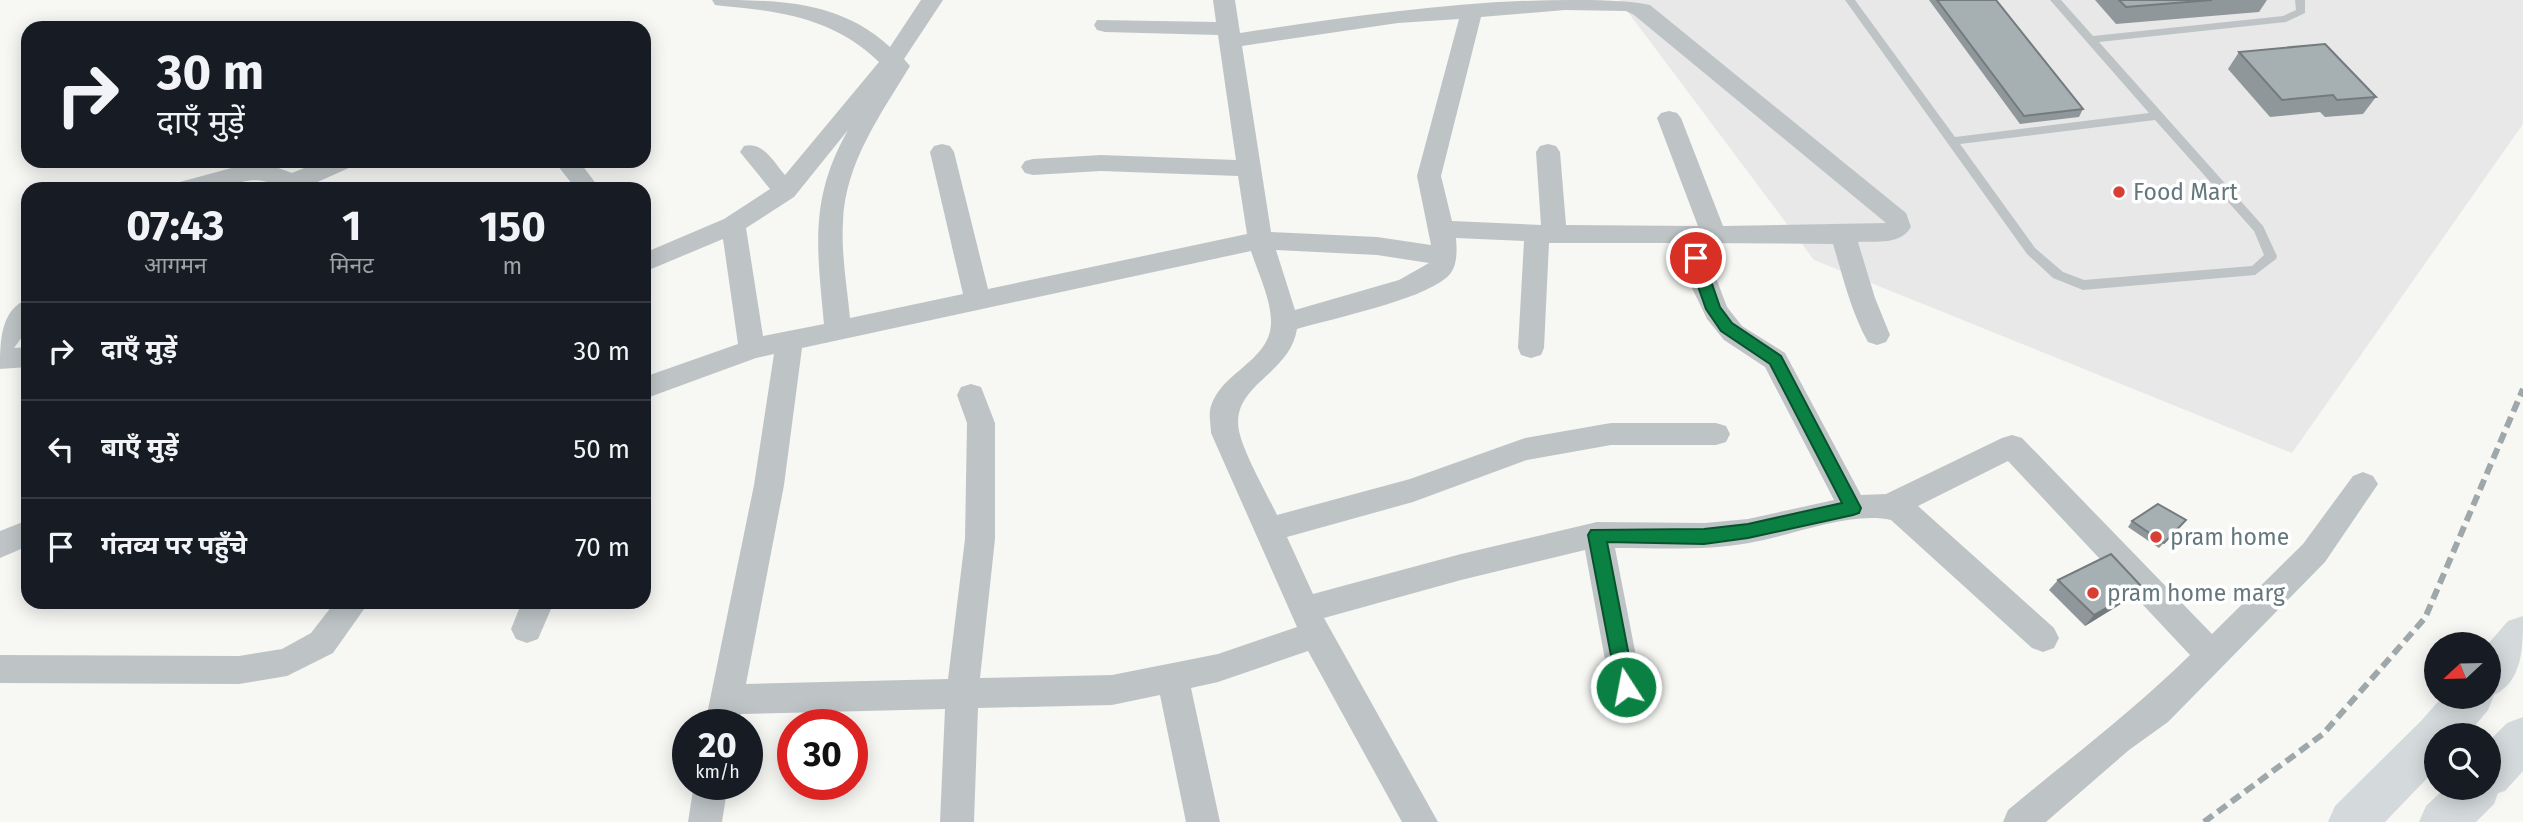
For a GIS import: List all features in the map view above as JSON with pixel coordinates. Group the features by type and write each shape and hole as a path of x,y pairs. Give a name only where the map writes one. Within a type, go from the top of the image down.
{"highway":[{"path":"2501,661 2523,635"},
{"path":"2448,723 2461,709"},
{"path":"2352,822 2424,749"},
{"path":"2443,822 2465,800"}],"street":[{"path":"723,0 789,4 839,22 870,40 899,66 858,134 836,185 830,229 838,329"},
{"path":"651,260 733,225 785,191 891,61 932,0"},
{"path":"1224,0 1260,240 1284,323 1280,344 1271,359 1235,389 1224,410 1225,433 1311,623 1420,822"},
{"path":"1105,25 1228,35 1398,16 1563,2 1628,5 1642,10 1897,219 1899,227 1890,232 1843,234 1545,234 1443,229"},
{"path":"1284,323 1408,287 1439,271 1446,256 1443,229 1432,200 1429,176 1472,11"},
{"path":"1670,118 1700,233 1713,309 1736,336 1762,349 1775,360 1853,508"},
{"path":"752,152 785,191"},
{"path":"942,152 977,299"},
{"path":"1531,348 1545,234 1548,152"},
{"path":"1033,167 1101,163 1248,168"},
{"path":"298,182 328,168"},
{"path":"572,168 584,182"},
{"path":"210,182 250,171 265,171 285,182"},
{"path":"733,225 752,349"},
{"path":"1843,234 1877,335"},
{"path":"651,385 752,349 1260,240 1377,246 1446,256"},
{"path":"0,347 21,318"},
{"path":"726,709 769,485 790,340"},
{"path":"0,359 21,358"},
{"path":"957,822 962,694 980,539 981,423 971,395"},
{"path":"1270,529 1413,490 1525,449 1611,434 1716,434"},
{"path":"1888,507 2012,446 2211,655"},
{"path":"2020,822 2117,739 2156,711 2314,553 2363,484"},
{"path":"763,709 962,694 1112,690 1218,668 1311,623 1461,566 1597,535 1704,536 1748,531 1853,508 1899,509 1916,521 2043,638"},
{"path":"1597,535 1626,687"},
{"path":"0,545 21,536"},
{"path":"0,669 239,670 287,662 323,643 347,609"},
{"path":"1172,678 1203,822"},
{"path":"705,822 708,800"}],"lane":[{"path":"1850,0 2031,251 2058,275 2083,285 2255,270 2271,256 2259,229 2055,0"},
{"path":"2090,40 2286,19 2301,11 2300,0"},
{"path":"1951,141 2158,116"}],"shaded area":[{"name":"Food Mart","path":"1619,0 2523,0 2523,124 2292,453 1814,260"}],"building":[{"path":"1937,0 1996,0 2083,109 2024,116"},
{"path":"2119,0 2212,0 2126,7"},
{"path":"2325,44 2376,97 2337,100 2333,95 2282,100 2239,52"},
{"name":"pram home","path":"2158,504 2186,520 2164,543 2132,521"},
{"name":"pram home marg","path":"2111,554 2142,587 2094,615 2058,580"}],"railway":[{"path":"2204,822 2323,734 2425,618 2523,389"}],"place":[{"name":"Food Mart","path":"2119,192"},
{"name":"pram home","path":"2156,537"},
{"name":"pram home marg","path":"2093,593"}],"route":[{"path":"1626,687 1597,535 1704,536 1748,531 1853,508 1775,360 1762,349 1736,336 1713,309 1696,258"}]}
